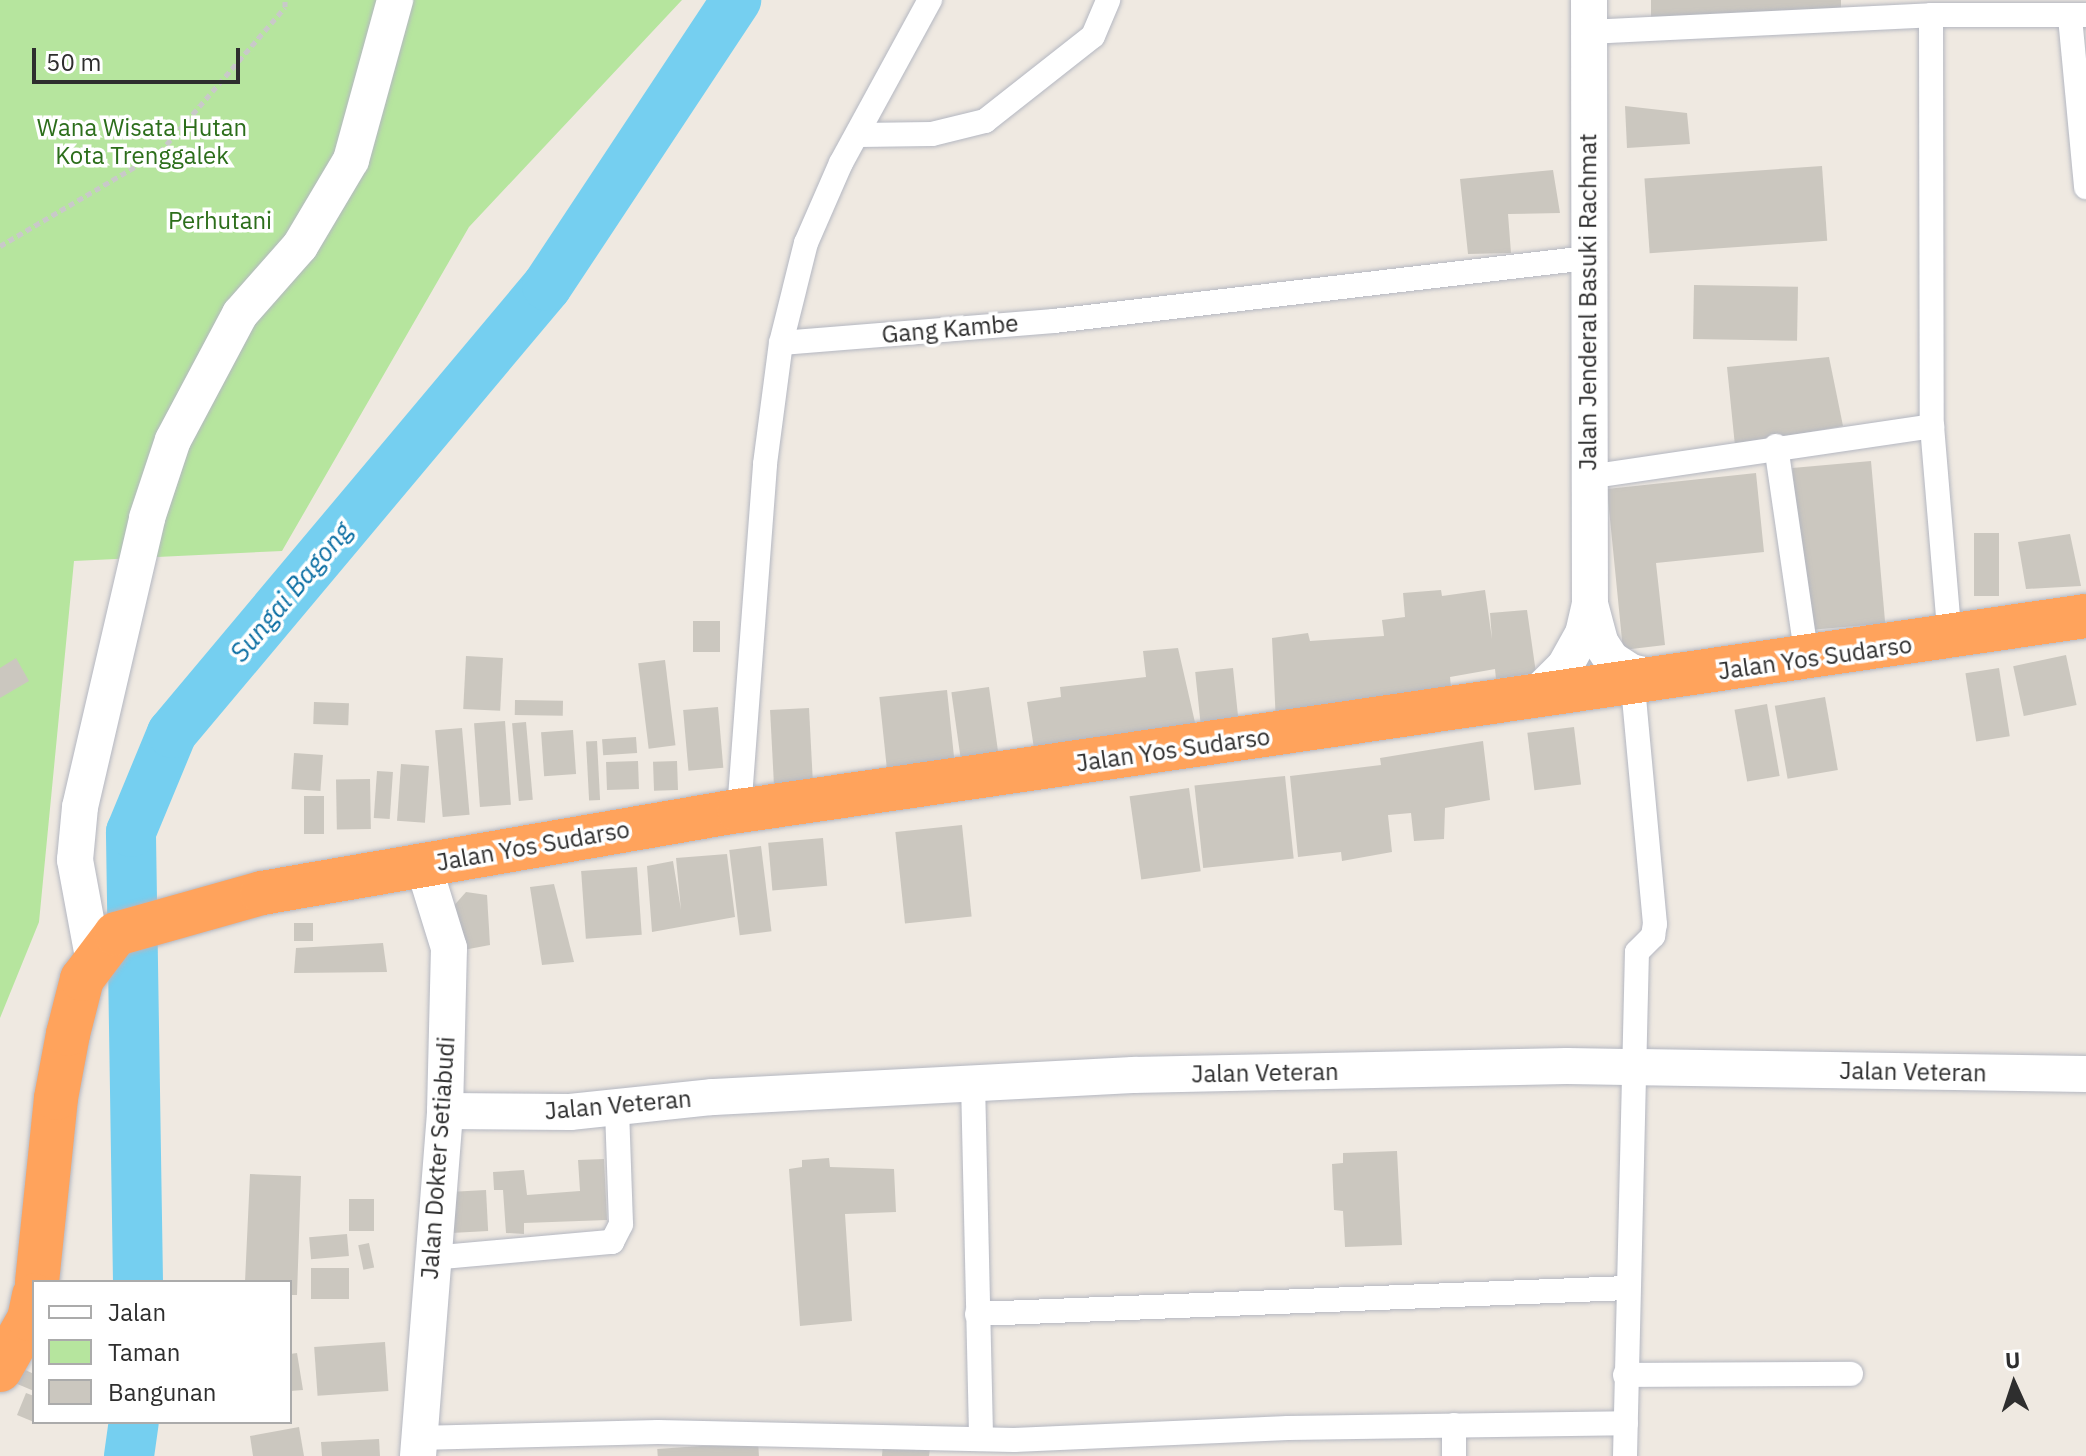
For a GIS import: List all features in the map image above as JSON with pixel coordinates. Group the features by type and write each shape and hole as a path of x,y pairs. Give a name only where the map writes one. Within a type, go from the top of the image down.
{"highway":[{"name":"Jalan Yos Sudarso","path":"104,945 262,893 739,811 1650,683 2086,616"},
{"path":"37,1280 56,1098 82,979 104,945"},
{"path":"0,1370 29,1319 32,1305"}],"street":[{"path":"104,945 75,860 80,807 147,518 173,440 240,314 300,246 351,160 395,0"},
{"path":"739,811 765,464 781,343 806,243 930,0"},
{"path":"859,135 932,134 985,121 1093,36 1108,0"},
{"path":"1931,15 1932,426 1950,639"},
{"path":"1589,16 2078,16 2086,187"},
{"name":"Jalan Jenderal Basuki Rachmat","path":"1589,16 1587,258 1590,604"},
{"name":"Gang Kambe","path":"781,343 1054,321 1587,258"},
{"path":"1588,477 1776,446 1932,426"},
{"path":"1776,446 1807,658"},
{"path":"1590,604 1600,642 1611,659 1650,683 1655,924 1653,936 1637,952 1626,1288 1625,1456"},
{"path":"1513,702 1542,689 1565,666 1583,634 1590,604"},
{"name":"Jalan Dokter Setiabudi","path":"418,1447 445,1111 449,948 423,864"},
{"name":"Jalan Veteran","path":"445,1111 617,1107 973,1082 1633,1068 2086,1074"},
{"path":"973,1082 981,1439"},
{"path":"431,1258 612,1242 621,1224 617,1107"},
{"path":"977,1314 1626,1288"},
{"path":"1625,1375 1851,1374"},
{"path":"418,1447 658,1432 862,1446 981,1439 1626,1423"},
{"path":"1454,1425 1454,1456"}],"path":[{"path":"0,246 160,152 285,7 285,0"}],"green space":[{"name":"Perhutani","path":"0,0 682,0 469,227 282,551 74,561 39,922 0,1018"}],"building":[{"path":"1651,0 1841,0 1841,21 1651,21"},
{"path":"1625,106 1687,113 1690,144 1627,148"},
{"path":"1822,166 1827,241 1650,253 1644,178"},
{"path":"1553,170 1560,213 1508,214 1511,253 1468,254 1460,179"},
{"path":"1694,285 1798,287 1797,341 1693,339"},
{"path":"1829,357 1843,426 1735,446 1727,367"},
{"path":"1871,461 1885,623 1807,630 1792,468"},
{"path":"1756,473 1764,552 1656,563 1665,645 1623,650 1607,489"},
{"path":"1974,533 1999,533 1999,596 1974,596"},
{"path":"2070,534 2081,586 2026,589 2018,542"},
{"path":"1441,590 1442,596 1485,590 1492,639 1490,613 1527,610 1536,673 1496,679 1495,669 1450,677 1452,698 1276,723 1272,638 1308,633 1310,641 1384,636 1382,620 1405,617 1403,593"},
{"path":"693,621 720,621 720,652 693,652"},
{"path":"1178,648 1199,740 1036,762 1027,702 1061,697 1060,687 1146,677 1143,651"},
{"path":"2066,655 2077,705 2024,716 2013,666"},
{"path":"466,656 503,658 500,711 463,709"},
{"path":"16,658 29,681 0,698 0,668"},
{"path":"665,660 675,745 649,749 638,663"},
{"path":"1233,668 1239,730 1202,734 1195,672"},
{"path":"1999,668 2010,736 1976,741 1965,673"},
{"path":"989,687 1000,765 962,771 951,692"},
{"path":"947,690 956,772 888,779 879,697"},
{"path":"1825,697 1838,770 1788,779 1775,706"},
{"path":"515,700 563,701 563,716 515,715"},
{"path":"314,702 349,703 348,725 313,724"},
{"path":"1767,704 1780,776 1747,782 1735,710"},
{"path":"718,707 723,768 688,771 683,710"},
{"path":"809,708 813,791 774,793 770,710"},
{"path":"505,721 511,805 480,807 474,723"},
{"path":"526,722 533,800 519,801 512,723"},
{"path":"1574,727 1581,785 1534,790 1527,733"},
{"path":"462,728 470,815 443,817 435,730"},
{"path":"573,730 576,774 544,776 541,732"},
{"path":"636,737 637,753 603,755 602,739"},
{"path":"597,741 600,800 589,800 586,742"},
{"path":"1483,741 1490,800 1445,808 1444,839 1414,841 1411,813 1388,815 1392,852 1342,861 1341,852 1298,857 1290,776 1381,765 1380,758"},
{"path":"294,753 323,755 320,791 291,789"},
{"path":"638,761 639,789 607,790 606,762"},
{"path":"677,761 678,790 654,791 653,762"},
{"path":"401,764 429,766 425,823 397,821"},
{"path":"377,771 393,772 390,819 374,818"},
{"path":"1285,776 1294,859 1203,868 1194,786"},
{"path":"370,779 371,829 337,830 336,780"},
{"path":"1189,788 1201,871 1141,880 1130,796"},
{"path":"304,796 324,796 324,834 304,834"},
{"path":"962,825 972,916 905,923 895,832"},
{"path":"823,838 827,886 772,891 768,843"},
{"path":"761,846 771,931 740,935 729,850"},
{"path":"727,854 735,917 652,932 647,866 673,861 681,910 676,858"},
{"path":"637,867 642,935 586,939 581,871"},
{"path":"554,884 574,962 542,965 530,887"},
{"path":"466,892 487,895 490,945 458,951 450,910"},
{"path":"294,923 313,923 313,941 294,941"},
{"path":"383,943 387,972 294,973 296,948"},
{"path":"1397,1151 1402,1245 1345,1247 1343,1211 1334,1210 1332,1164 1343,1163 1343,1153"},
{"path":"829,1158 830,1167 894,1169 896,1212 845,1214 852,1321 800,1326 789,1169 802,1167 802,1160"},
{"path":"604,1159 607,1220 524,1223 524,1234 506,1233 503,1190 494,1190 493,1172 524,1170 527,1195 580,1191 578,1160"},
{"path":"250,1174 301,1176 297,1295 292,1295 292,1280 245,1280"},
{"path":"486,1190 488,1231 451,1233 449,1192"},
{"path":"349,1199 374,1199 374,1231 349,1231"},
{"path":"347,1234 349,1256 311,1259 309,1237"},
{"path":"369,1243 374,1267 363,1270 358,1245"},
{"path":"311,1268 349,1268 349,1299 311,1299"},
{"path":"385,1342 388,1391 318,1396 314,1347"},
{"path":"297,1353 303,1390 292,1391 292,1354"},
{"path":"21,1368 32,1373 32,1390 15,1383"},
{"path":"26,1393 32,1395 32,1421 17,1415"},
{"path":"299,1427 304,1456 253,1456 250,1436"},
{"path":"379,1439 380,1456 322,1456 321,1442"},
{"path":"758,1442 759,1456 658,1456 657,1449"},
{"path":"883,1443 930,1449 929,1456 882,1456"}],"waterway":[{"name":"Sungai Bagong","path":"138,1280 131,832 172,733 547,286 736,0"},
{"name":"Sungai Bagong","path":"129,1456 134,1424"}],"park label":[{"name":"Wana Wisata Hutan Kota Trenggalek","path":"142,142"}]}
